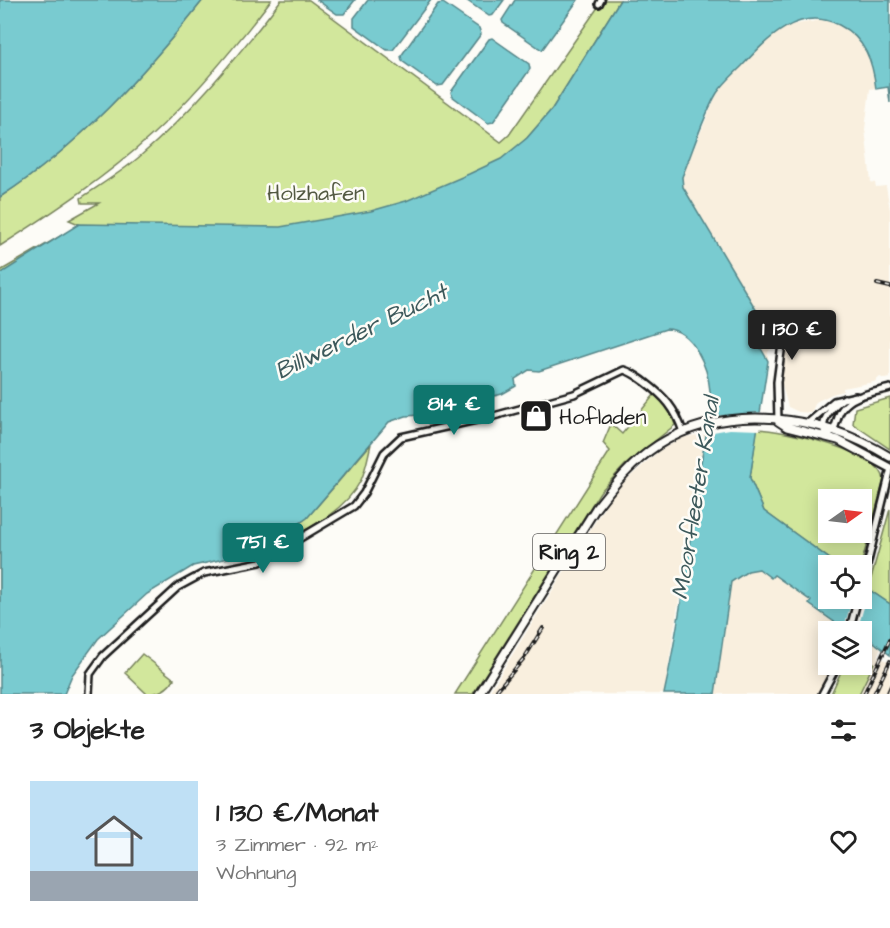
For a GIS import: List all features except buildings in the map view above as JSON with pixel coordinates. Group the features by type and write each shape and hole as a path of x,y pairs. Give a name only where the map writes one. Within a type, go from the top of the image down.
{"main road":[{"name":"Ring 2","path":"479,694 590,517 617,481 657,446 693,428 732,420 778,421 787,419 834,430 890,457"},
{"name":"Ring 2","path":"778,421 787,427 826,436 855,448 890,470"}],"street":[{"path":"778,421 777,382 783,336"},
{"path":"89,694 90,674 103,656 178,586 204,573 260,562 354,506 366,490 384,453 404,435 494,416 574,394 624,370 632,372 665,397 675,410 683,432"},
{"path":"808,423 828,405 844,398 890,388"},
{"path":"844,398 829,414 823,427 826,436 834,430 841,410 861,396"},
{"path":"870,555 890,470"},
{"path":"883,505 890,490"},
{"path":"822,694 832,675"}],"shaded area":[{"path":"822,20 837,24 852,33 866,49 875,74 876,88 870,89 865,129 871,182 875,183 876,187 886,186 890,210 890,378 880,377 874,382 843,388 843,391 816,402 811,413 799,412 788,407 781,381 787,343 776,342 768,352 768,361 755,338 758,313 683,187 682,177 717,93 764,41 784,26"},
{"path":"705,434 664,694 488,694 615,490 659,451 684,437"},
{"path":"759,569 771,577 774,574 811,601 809,605 833,621 818,621 818,675 830,675 820,694 715,694 731,582 748,571"},
{"path":"872,642 881,648 877,657 890,662 890,694 860,694 869,675 872,675 874,664 872,663"}],"green space":[{"path":"203,0 271,0 214,70 152,135 78,194 0,246 0,197 29,177 84,132 134,81"},
{"name":"Holzhafen","path":"281,0 309,0 501,142 509,135 603,0 620,0 552,109 527,138 0,656 0,271 76,227 79,224 69,220 99,203 82,203 81,198 131,163 177,122 231,62"},
{"path":"654,395 668,405 675,425 625,465 600,492 473,694 455,694 610,451 603,443 611,424 622,434"},
{"path":"890,398 890,449 853,424 855,408"},
{"path":"757,429 787,433 850,451 879,470 884,480 872,524 872,489 818,489 818,543 867,543 864,555 824,555 764,511 750,478"},
{"path":"371,444 361,480 342,504 303,532 261,554 259,551 307,518"},
{"path":"890,509 890,604 872,592 872,574"},
{"path":"142,654 174,679 169,686 147,694 125,673"},
{"path":"840,675 868,675 859,694 831,694"}],"water":[{"path":"0,0 203,0 134,81 84,132 29,177 0,197"},
{"path":"317,0 355,0 344,14 337,14"},
{"path":"368,0 431,0 393,50 387,50 354,26 354,18"},
{"path":"466,0 504,0 493,15 489,16"},
{"path":"515,0 578,0 542,50 503,23 502,20"},
{"name":"Billwerder Bucht","path":"620,0 890,0 890,103 888,87 876,89 870,60 861,44 848,30 824,20 810,19 797,22 762,45 720,89 707,112 682,177 683,187 758,313 755,338 768,361 750,478 764,511 824,555 818,555 818,609 872,609 872,592 890,604 890,655 872,641 872,621 833,621 809,604 811,601 774,575 771,578 759,569 748,571 731,582 715,694 664,694 679,611 710,400 709,382 697,351 684,335 666,329 539,371 529,370 515,379 516,386 502,394 389,422 307,518 259,551 193,566 147,594 98,639 72,675 64,694 0,694 0,274 79,224 280,227 371,211 406,201 501,159 527,138 552,109"},
{"path":"443,3 479,28 481,34 443,85 437,86 402,61 401,56 438,4"},
{"path":"492,38 529,64 530,69 493,122 488,123 452,96 451,92"}],"pier":[{"path":"763,412 760,430 730,429 702,434 704,417"},
{"path":"849,609 864,609 860,621 846,621"}],"tram line":[{"path":"886,694 890,685"}],"railway":[{"path":"877,284 890,287"},
{"path":"497,690 525,657 543,628"},
{"path":"864,694 890,639"},
{"path":"874,694 890,661"}],"place":[{"name":"Hofladen","path":"536,416"}],"water label":[{"name":"Moorfleeter Kanal","path":"695,498"}]}
